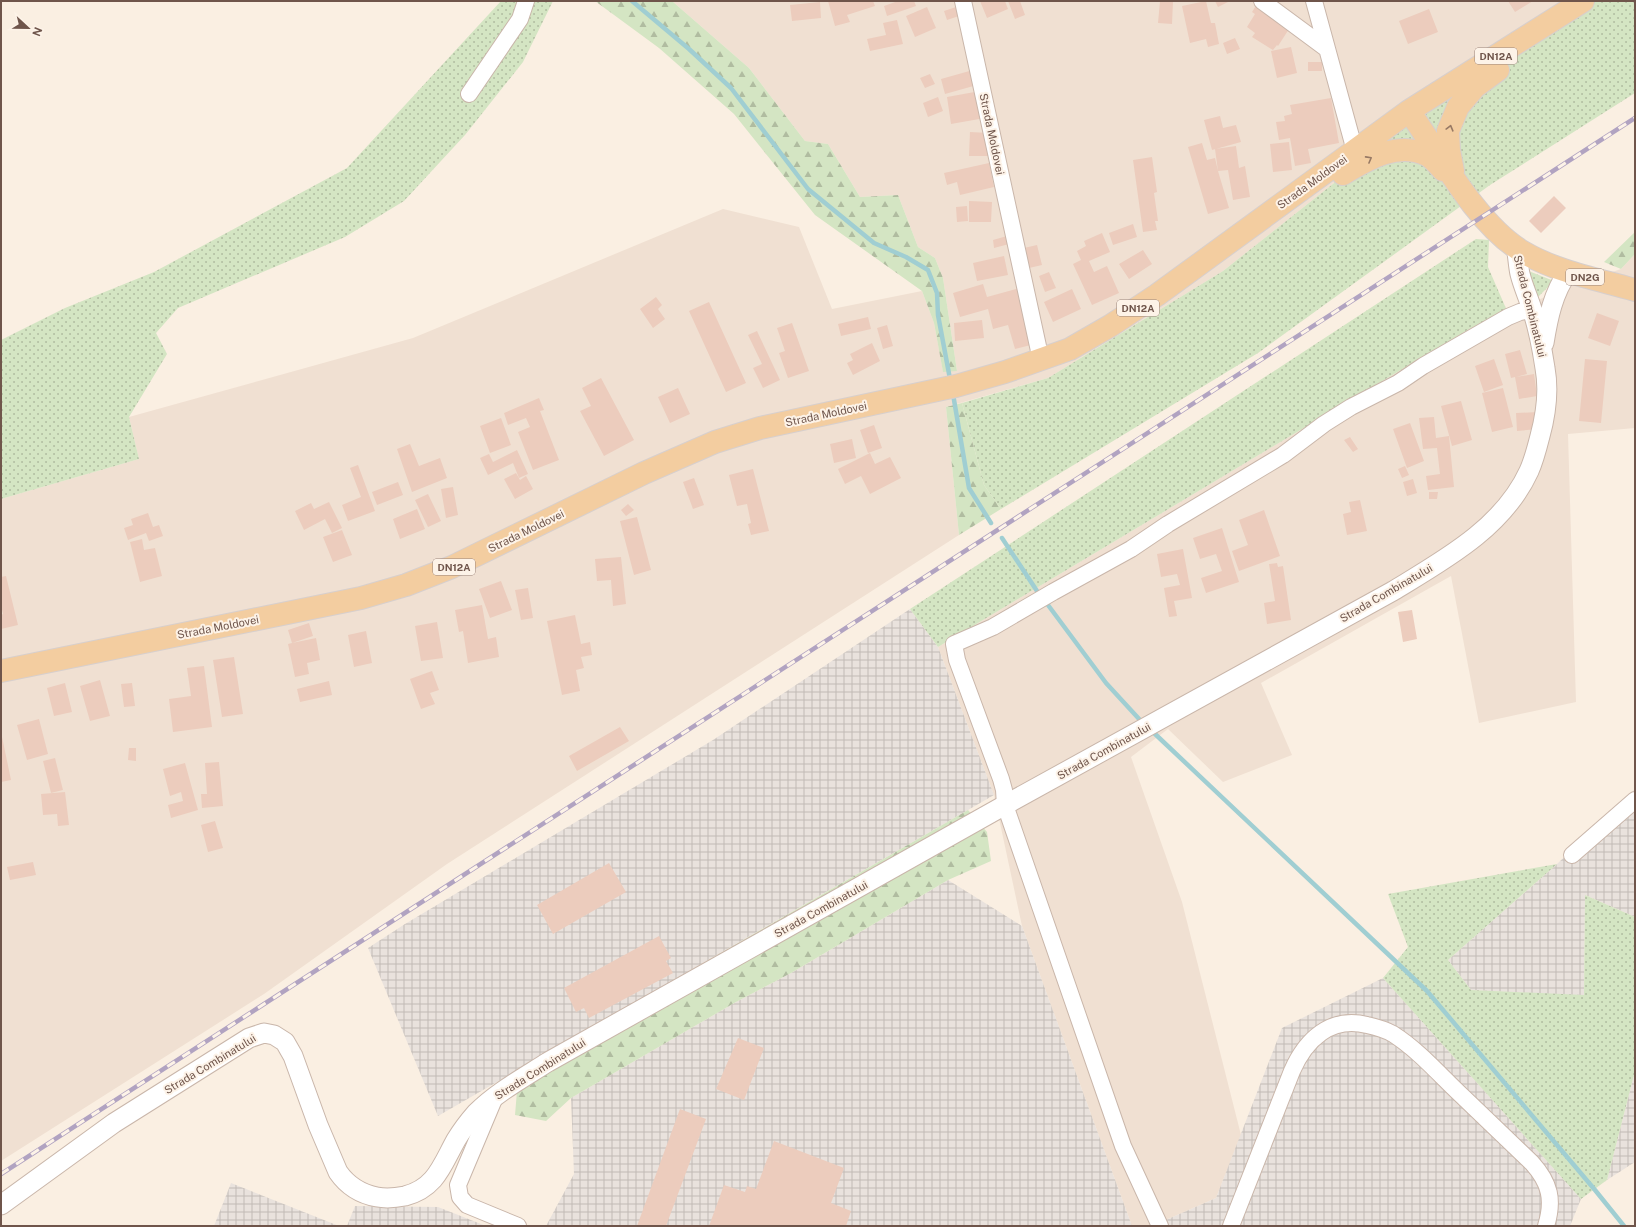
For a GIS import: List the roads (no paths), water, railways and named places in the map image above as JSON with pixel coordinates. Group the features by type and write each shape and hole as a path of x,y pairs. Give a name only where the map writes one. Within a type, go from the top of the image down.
{"main road":[{"name":"Strada Moldovei","path":"1,672 361,598 406,585 452,567 638,476 715,442 760,428 956,386 1005,372 1041,360 1070,348 1110,326 1157,295 1409,111 1583,1"},
{"path":"1455,180 1449,150 1448,131 1458,107 1475,87 1595,1"},
{"name":"Strada Combinatului","path":"1409,111 1455,180 1487,221 1516,247 1535,258 1568,272 1635,290"},
{"path":"1227,243 1263,225 1344,173 1376,156 1402,150 1416,151 1428,156 1455,180"}],"street":[{"path":"469,94 520,19 526,1"},
{"name":"Strada Moldovei","path":"963,1 1041,360"},
{"path":"1262,1 1327,49"},
{"path":"1314,1 1355,151"},
{"name":"Strada Combinatului","path":"1,1205 58,1162 114,1123 249,1038 264,1033 274,1035 284,1042 293,1056 318,1125 342,1178 360,1192 372,1196 396,1198 412,1194 423,1189 431,1182 442,1168 456,1139 466,1125 495,1096 548,1062 1005,805 1393,591 1458,549 1490,524 1507,505 1520,487 1529,472 1536,453 1544,422 1546,395 1545,370 1532,310 1520,275 1516,247"},
{"path":"1542,351 1553,300 1568,272"},
{"path":"1160,1226 1123,1146 1005,805 1004,790 1001,779 959,665 954,644 993,627 1131,548 1283,455 1324,424 1351,407 1398,383 1423,366 1508,317 1520,312 1532,310"},
{"path":"1572,855 1635,800"},
{"path":"1231,1226 1292,1071 1301,1054 1311,1041 1323,1030 1339,1024 1357,1022 1374,1026 1391,1033 1407,1044 1532,1163 1542,1174 1547,1188 1550,1207 1546,1226"},
{"path":"495,1096 458,1185 460,1197 467,1205 518,1226"}],"waterway":[{"path":"632,1 689,49 731,88 808,189 874,243 906,257 928,270 937,293 938,315 950,379"},
{"path":"953,394 969,488 991,523"},
{"path":"1002,538 1037,591"},
{"path":"1048,605 1106,683 1140,720"},
{"path":"1154,733 1427,991 1624,1226"}],"railway":[{"path":"1,1174 1635,118"}]}
